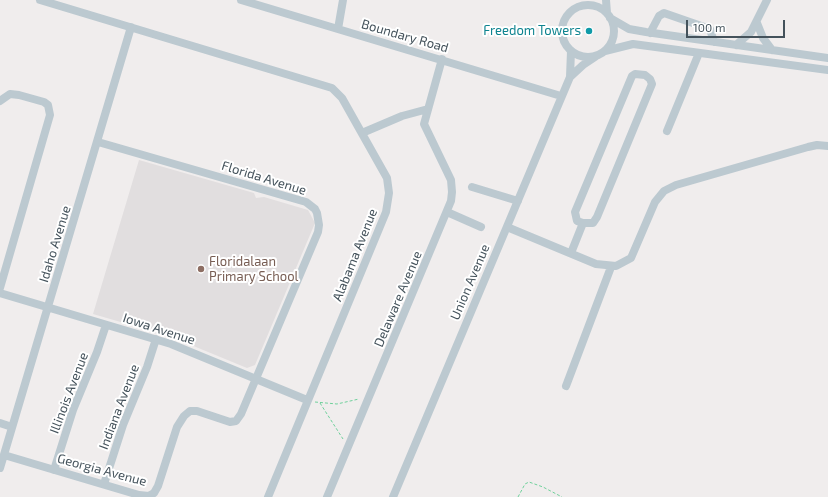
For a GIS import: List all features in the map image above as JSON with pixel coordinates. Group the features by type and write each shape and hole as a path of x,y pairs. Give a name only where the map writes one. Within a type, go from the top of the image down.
{"street":[{"name":"Alabama Avenue","path":"40,0 327,86 339,93 387,178 389,193 388,206 268,497"},
{"name":"Boundary Road","path":"241,0 442,59 561,96"},
{"path":"338,29 343,0"},
{"path":"590,0 572,11 562,26 564,40 571,51 583,57 597,56 610,46 614,32 606,0"},
{"path":"736,45 748,36 757,23 766,0"},
{"path":"579,7 594,6 629,29 828,58"},
{"path":"650,33 659,16 664,12 710,29 714,42"},
{"path":"757,23 763,38 772,50"},
{"name":"Idaho Avenue","path":"0,468 131,27"},
{"path":"605,51 633,44 828,70"},
{"name":"Union Avenue","path":"570,77 571,51"},
{"path":"667,131 699,53"},
{"name":"Union Avenue","path":"392,497 561,96 570,77 583,65 597,56"},
{"name":"Delaware Avenue","path":"327,497 452,196 452,186 448,173 425,128 424,120 442,59"},
{"path":"634,74 645,74 650,79 652,84 597,216 592,223 583,223 577,221 575,212 632,76 634,74"},
{"path":"0,101 10,94 44,102 48,106 50,115 0,288"},
{"path":"362,133 402,116 428,109"},
{"name":"Florida Avenue","path":"98,142 306,202 315,209 319,218 318,232 257,379"},
{"path":"507,227 596,264 611,267 621,264 631,258 655,202 664,191 676,185 808,146 828,146"},
{"path":"472,187 518,201"},
{"path":"446,212 481,227"},
{"path":"571,253 583,223"},
{"path":"566,386 611,267"},
{"name":"Iowa Avenue","path":"0,293 187,349 307,400"},
{"name":"Illinois Avenue","path":"54,470 73,410 97,352 106,325"},
{"name":"Indiana Avenue","path":"104,484 123,425 144,376 156,339"},
{"name":"Georgia Avenue","path":"4,455 145,496 154,493 158,486 177,427 184,416 193,411 226,422 236,420 241,414 257,379"},
{"path":"0,423 12,427"}],"path":[{"path":"307,400 337,404 360,398"},
{"path":"320,402 348,448"},
{"path":"518,497 525,484 529,482 543,487 562,497"}],"shaded area":[{"name":"Floridalaan Primary School","path":"139,160 254,193 256,198 264,197 308,210 315,223 255,365 247,368 135,323 131,325 93,314"}],"place":[{"name":"Freedom Towers","path":"589,31"},
{"name":"Floridalaan Primary School","path":"201,269"}]}
